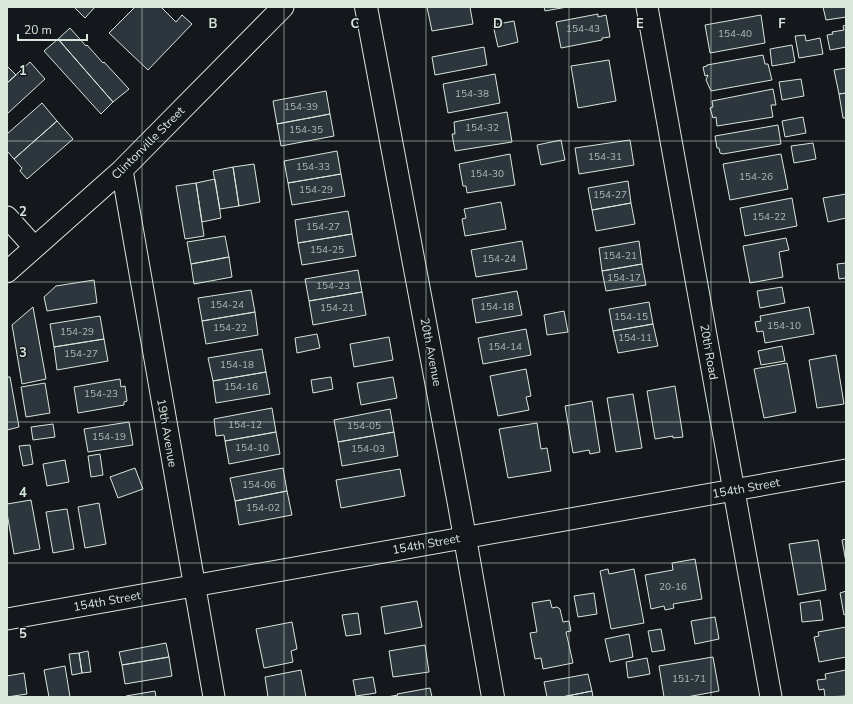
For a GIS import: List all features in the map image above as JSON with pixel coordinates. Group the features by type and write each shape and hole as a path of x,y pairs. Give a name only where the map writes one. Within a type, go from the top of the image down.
{"street":[{"name":"Clintonville Street","path":"7,272 122,170 282,7"},
{"name":"20th Avenue","path":"366,7 493,697"},
{"name":"20th Road","path":"647,7 771,697"},
{"name":"19th Avenue","path":"122,170 214,697"},
{"path":"7,217 34,247"},
{"name":"154th Street","path":"7,619 846,470"}],"building":[{"path":"74,7 95,7 85,18"},
{"path":"135,7 161,7 176,22 182,15 192,24 148,70 109,33"},
{"path":"427,7 470,7 473,24 432,31"},
{"path":"544,7 567,7 545,11"},
{"path":"823,7 846,7 846,17 826,20"},
{"path":"598,14 598,17 606,15 610,37 561,48 556,22"},
{"path":"761,15 765,43 710,53 705,25"},
{"path":"514,21 518,42 498,47 493,25"},
{"path":"846,25 846,47 830,50 827,35 833,34 832,32 844,30 843,26"},
{"path":"70,28 129,89 113,102 58,39"},
{"path":"805,35 806,41 820,38 823,54 799,58 795,36"},
{"path":"58,39 113,102 101,114 44,51"},
{"path":"792,45 795,62 772,66 770,49"},
{"path":"484,47 487,65 435,75 432,57"},
{"path":"763,55 765,64 768,64 772,80 711,91 706,80 708,75 705,76 703,67"},
{"path":"609,60 616,101 578,108 571,66"},
{"path":"30,62 45,79 7,114 7,83"},
{"path":"7,66 16,75 7,83"},
{"path":"846,68 846,93 839,94 834,70"},
{"path":"495,74 500,103 448,113 443,84"},
{"path":"801,79 804,96 782,100 779,82"},
{"path":"773,89 776,105 771,105 773,117 717,126 716,117 713,118 710,108 713,107 712,101"},
{"path":"326,91 330,114 277,124 273,101"},
{"path":"846,93 846,118 843,118 839,94"},
{"path":"42,103 57,121 14,159 7,151 7,134"},
{"path":"507,112 512,142 455,151 452,134 455,134 454,122"},
{"path":"330,114 334,136 281,146 277,124"},
{"path":"803,117 806,133 785,137 782,121"},
{"path":"57,121 73,139 27,179 20,171 22,168 14,159"},
{"path":"778,125 781,144 723,154 720,153 719,148 717,148 715,136"},
{"path":"561,140 565,160 541,165 537,145"},
{"path":"630,140 634,165 579,174 575,148"},
{"path":"813,143 816,159 794,163 791,146"},
{"path":"337,151 341,174 288,183 284,161"},
{"path":"510,154 515,185 467,193 466,186 463,186 459,164"},
{"path":"781,154 788,189 730,200 723,164"},
{"path":"254,164 260,202 239,206 233,167"},
{"path":"233,167 239,206 220,209 213,171"},
{"path":"341,174 345,196 292,205 288,183"},
{"path":"215,179 221,218 202,222 196,183"},
{"path":"628,181 631,203 592,210 588,188"},
{"path":"196,183 204,236 185,239 176,186"},
{"path":"846,194 846,218 828,222 823,198"},
{"path":"792,198 797,226 745,236 740,208"},
{"path":"501,202 506,229 465,236 462,219 466,218 464,209"},
{"path":"631,203 635,224 596,231 592,210"},
{"path":"348,211 352,234 298,243 295,220"},
{"path":"352,234 356,256 302,265 298,243"},
{"path":"225,236 229,257 191,264 187,242"},
{"path":"786,238 789,250 779,252 783,277 750,283 743,246"},
{"path":"522,241 527,269 476,277 471,250"},
{"path":"639,241 642,264 602,271 599,248"},
{"path":"229,257 232,277 194,284 191,264"},
{"path":"846,263 846,278 839,279 837,264"},
{"path":"642,264 646,285 606,291 602,271"},
{"path":"358,270 362,292 309,301 305,279"},
{"path":"94,280 97,303 47,311 44,297 56,286"},
{"path":"782,287 785,303 760,308 757,291"},
{"path":"251,290 255,312 202,321 198,298"},
{"path":"517,291 522,315 476,323 472,299"},
{"path":"362,292 366,315 313,325 309,301"},
{"path":"649,302 653,324 613,331 609,309"},
{"path":"33,307 46,379 22,384 12,325"},
{"path":"809,307 814,334 765,343 763,331 757,332 755,322 761,321 760,316"},
{"path":"564,311 568,332 547,335 544,315"},
{"path":"255,312 258,335 206,344 202,321"},
{"path":"100,316 104,339 54,347 50,324"},
{"path":"653,324 658,346 618,353 613,331"},
{"path":"526,329 531,355 483,364 478,338"},
{"path":"317,334 320,348 297,353 295,338"},
{"path":"389,337 393,360 354,367 350,344"},
{"path":"104,339 108,361 57,370 54,347"},
{"path":"782,346 785,361 761,365 758,351"},
{"path":"262,349 266,372 213,381 208,358"},
{"path":"836,355 844,404 817,408 809,360"},
{"path":"787,363 796,412 764,418 754,369"},
{"path":"526,369 531,396 526,397 529,410 498,416 490,376"},
{"path":"266,372 270,394 216,403 213,381"},
{"path":"7,377 10,377 19,427 7,430"},
{"path":"331,377 333,389 313,393 311,380"},
{"path":"393,377 397,398 361,405 357,383"},
{"path":"120,379 121,387 125,386 127,401 124,402 124,405 78,413 74,387"},
{"path":"45,383 50,413 26,417 21,387"},
{"path":"675,386 683,437 673,438 673,436 655,439 647,391"},
{"path":"633,394 642,448 616,452 607,398"},
{"path":"592,401 600,452 590,454 589,450 573,453 565,406"},
{"path":"272,408 276,432 225,441 224,435 216,436 214,419"},
{"path":"390,409 394,432 338,442 334,420"},
{"path":"129,422 133,445 88,452 84,429"},
{"path":"537,423 541,449 547,448 551,471 508,478 499,429"},
{"path":"53,424 55,437 33,440 31,427"},
{"path":"276,432 280,454 229,464 225,441"},
{"path":"394,432 398,456 342,466 338,442"},
{"path":"30,445 33,464 23,466 19,446"},
{"path":"100,454 103,475 91,477 88,456"},
{"path":"65,460 69,482 47,486 43,464"},
{"path":"135,468 143,489 118,498 110,477"},
{"path":"283,468 287,491 235,501 230,478"},
{"path":"400,469 405,496 341,508 336,480"},
{"path":"287,491 292,515 239,525 235,501"},
{"path":"31,500 40,549 14,554 7,513 7,504"},
{"path":"99,503 106,544 85,548 78,507"},
{"path":"67,509 74,549 53,553 46,512"},
{"path":"846,539 846,562 842,540"},
{"path":"818,540 826,590 798,595 789,544"},
{"path":"695,559 702,599 673,604 674,608 665,610 664,606 651,609 645,575 673,570 672,563"},
{"path":"608,569 609,574 634,569 644,623 611,629 600,571"},
{"path":"846,591 846,614 844,615 840,593"},
{"path":"594,593 597,614 578,617 574,596"},
{"path":"550,600 552,608 557,607 560,609 563,622 569,621 571,631 566,632 573,663 543,669 541,658 535,659 530,633 537,632 532,603"},
{"path":"820,600 823,620 802,622 800,603"},
{"path":"417,601 422,627 385,634 381,607"},
{"path":"358,613 361,634 346,636 342,615"},
{"path":"715,617 719,639 695,644 691,621"},
{"path":"292,622 297,649 291,651 293,662 264,668 256,629"},
{"path":"846,627 846,657 819,662 814,637 819,636 818,632"},
{"path":"661,629 665,650 652,652 648,631"},
{"path":"629,634 633,657 610,662 605,639"},
{"path":"166,643 169,657 122,665 119,652"},
{"path":"425,645 429,672 393,677 389,651"},
{"path":"88,651 91,672 82,673 79,653"},
{"path":"79,653 82,673 72,675 69,654"},
{"path":"169,657 172,676 125,684 122,665"},
{"path":"713,657 719,691 687,697 664,697 659,666"},
{"path":"647,658 650,674 628,678 626,662"},
{"path":"65,666 70,697 49,697 44,670"},
{"path":"301,670 306,697 268,697 265,677"},
{"path":"846,670 846,696 825,697 824,689 819,690 817,680 826,679 825,674"},
{"path":"24,673 27,694 7,697 7,676"},
{"path":"588,674 592,691 562,697 547,697 544,682"},
{"path":"373,677 376,693 356,696 353,680"},
{"path":"430,688 432,697 387,697 398,695 397,694"},
{"path":"155,691 156,697 126,697 126,696"},
{"path":"592,691 593,697 562,697"}]}
